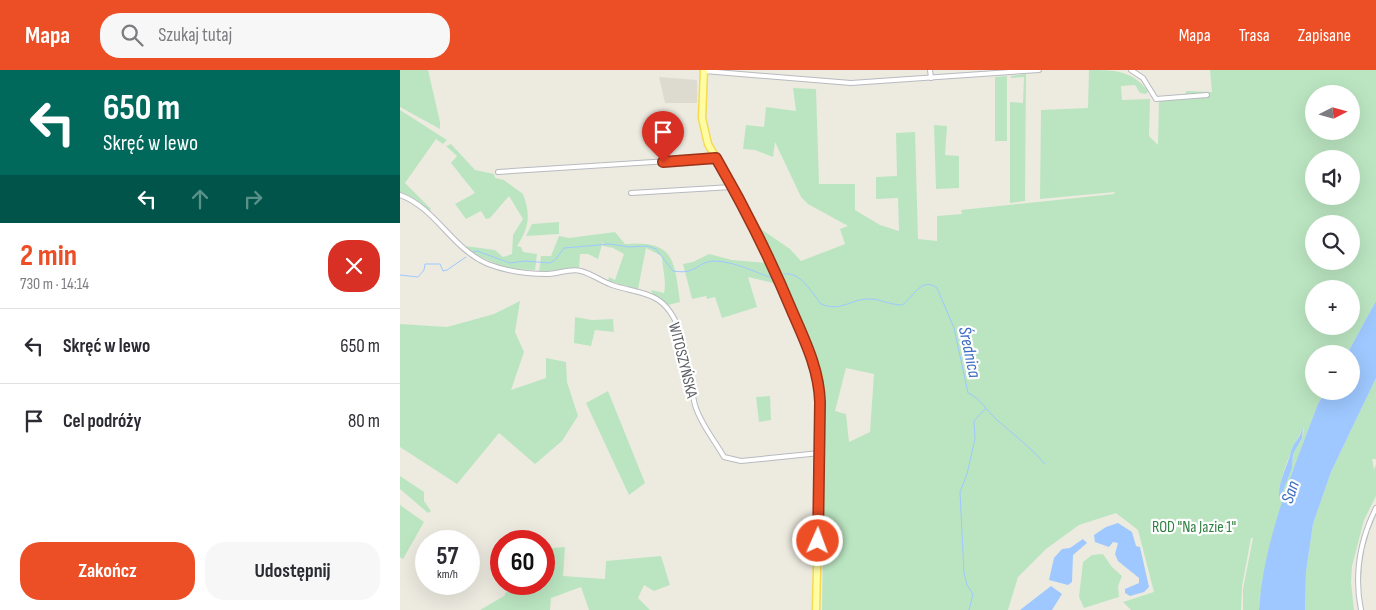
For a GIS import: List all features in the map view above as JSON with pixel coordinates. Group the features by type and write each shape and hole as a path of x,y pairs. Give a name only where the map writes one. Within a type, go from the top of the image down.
{"main road":[{"path":"704,70 703,124 708,144 775,270 814,363 820,395 816,610"}],"street":[{"path":"704,70 851,83 1039,70"},
{"path":"930,70 931,78"},
{"path":"1131,70 1142,78 1156,99 1207,95"},
{"path":"498,172 716,158"},
{"path":"631,193 732,187"},
{"name":"WITOSZYŃSKA","path":"400,195 422,207 464,250 482,261 499,268 546,274 569,270 582,271 612,285 658,299 668,308 674,320 690,371 697,410 724,458 741,461 820,454"},
{"path":"1361,610 1357,580 1358,565 1366,533 1376,508"}],"shaded area":[{"path":"659,77 697,80 697,103 665,103"}],"green space":[{"path":"400,70 428,70 440,129 400,107"},
{"name":"ROD \"Na Jazie 1\"","path":"1089,70 1115,71 1129,75 1148,91 1146,94 1140,93 1135,85 1121,86 1122,100 1150,99 1149,136 1158,145 1159,99 1184,95 1187,91 1212,92 1210,70 1376,70 1376,301 1360,330 1360,280 1305,280 1305,335 1357,335 1352,345 1305,345 1305,400 1320,400 1289,483 1260,596 1259,610 1243,610 1243,589 1253,538 1251,538 1242,586 1241,610 1131,610 1123,602 1154,592 1138,530 1116,513 1079,525 1046,549 1018,577 1008,610 822,610 825,410 821,370 761,229 790,249 801,261 845,244 840,229 848,226 808,204 801,197 775,142 773,157 755,150 743,149 746,125 764,127 766,107 796,111 793,88 816,89 819,184 855,184 855,210 880,225 899,231 898,198 876,199 876,177 897,176 896,133 915,132 918,239 937,241 937,216 962,214 961,210 1114,194 1115,192 1040,199 1041,110 1088,108","holes":["846,368 874,374 870,432 849,442 846,414 835,411","1304,428 1302,438 1293,454 1292,468 1280,496 1284,470 1296,441"]},
{"path":"1026,74 1025,201 1010,203 1010,102 1023,103 1024,77 1011,78 1011,76"},
{"path":"1007,76 1007,141 995,141 995,77"},
{"path":"400,110 447,140 443,144 436,139 405,183 431,209 429,211 408,195 400,193"},
{"path":"934,125 947,126 945,155 959,156 959,188 936,189"},
{"path":"451,144 475,170 494,174 495,178 504,180 523,194 528,221 517,246 521,247 523,252 537,254 535,270 508,269 467,251 465,246 495,250 503,257 512,254 513,235 523,219 509,196 490,218 486,219 481,211 466,219 455,204 475,193 451,163 457,156 446,146"},
{"path":"559,222 559,234 526,236 532,224"},
{"path":"615,232 625,244 654,245 669,256 676,275 680,302 668,305 652,293 651,290 664,293 662,256 646,248 638,289 608,281 609,277 615,280 624,254 613,248 603,246 603,241 598,259 588,254 580,254 579,268 539,272 541,256 551,256 559,236 569,238"},
{"path":"709,254 732,260 768,263 777,283 774,285 773,283 748,277 757,307 722,318 715,297 707,299 706,296 692,299 683,264 693,262"},
{"path":"520,301 515,332 524,352 511,390 546,378 546,358 566,362 567,382 578,416 562,441 535,464 499,433 457,484 400,447 400,324 447,327 494,314"},
{"path":"575,317 592,320 613,319 614,332 595,330 591,346 574,343"},
{"path":"1376,378 1376,459 1372,459 1374,470 1376,464 1376,496 1364,520 1352,566 1351,582 1354,610 1305,610 1306,572 1313,524 1331,472"},
{"path":"608,391 645,483 629,495 586,403"},
{"path":"770,396 771,420 759,422 756,397"},
{"path":"400,476 424,492 424,501 431,511 428,513 400,489"},
{"path":"400,505 424,522 419,530 415,530 415,538 403,559 400,557"},
{"path":"565,547 563,576 605,579 606,561 661,556 670,585 654,591 644,585 638,598 650,610 589,610 581,587 551,598 550,610 480,610 505,595 555,595 555,548"},
{"path":"1103,554 1112,567 1122,576 1118,586 1119,597 1084,608 1079,597 1083,562 1092,555"}],"water":[{"name":"San","path":"1376,301 1376,378 1331,472 1313,524 1306,572 1305,610 1259,610 1262,583 1273,531 1318,404 1320,400 1360,400 1360,345 1352,345 1357,335 1360,335 1360,330"},
{"path":"1303,427 1302,438 1293,454 1292,468 1281,496 1279,496 1282,479 1292,449"},
{"path":"1118,523 1132,532 1136,546 1140,547 1149,587 1144,592 1130,596 1125,593 1125,589 1139,583 1139,578 1118,561 1115,554 1118,543 1113,542 1109,547 1095,542 1094,535 1106,527"},
{"path":"1083,539 1087,543 1073,555 1072,582 1068,585 1049,580 1054,558 1062,549 1070,548"},
{"path":"1051,586 1062,594 1052,610 1020,610"}],"waterway":[{"name":"Średnica","path":"473,252 477,251 510,263 525,261 550,263 555,260 564,248 610,244 629,247 647,246 656,249 673,271 692,270 708,262 721,261 772,278"},
{"name":"Średnica","path":"400,275 418,277 424,270 425,264 440,264 443,271 447,270 466,257"},
{"name":"Średnica","path":"784,274 790,274 800,279 821,304 834,307 867,299 902,305 922,286 931,285 937,288 954,328 968,393 979,401 1045,464"},
{"name":"Średnica","path":"969,610 973,594 967,585 964,573 960,492 967,474 975,439 974,421 985,409"}],"route":[{"path":"663,162 716,158 752,221 812,358 819,382 820,402 818,541"}]}
